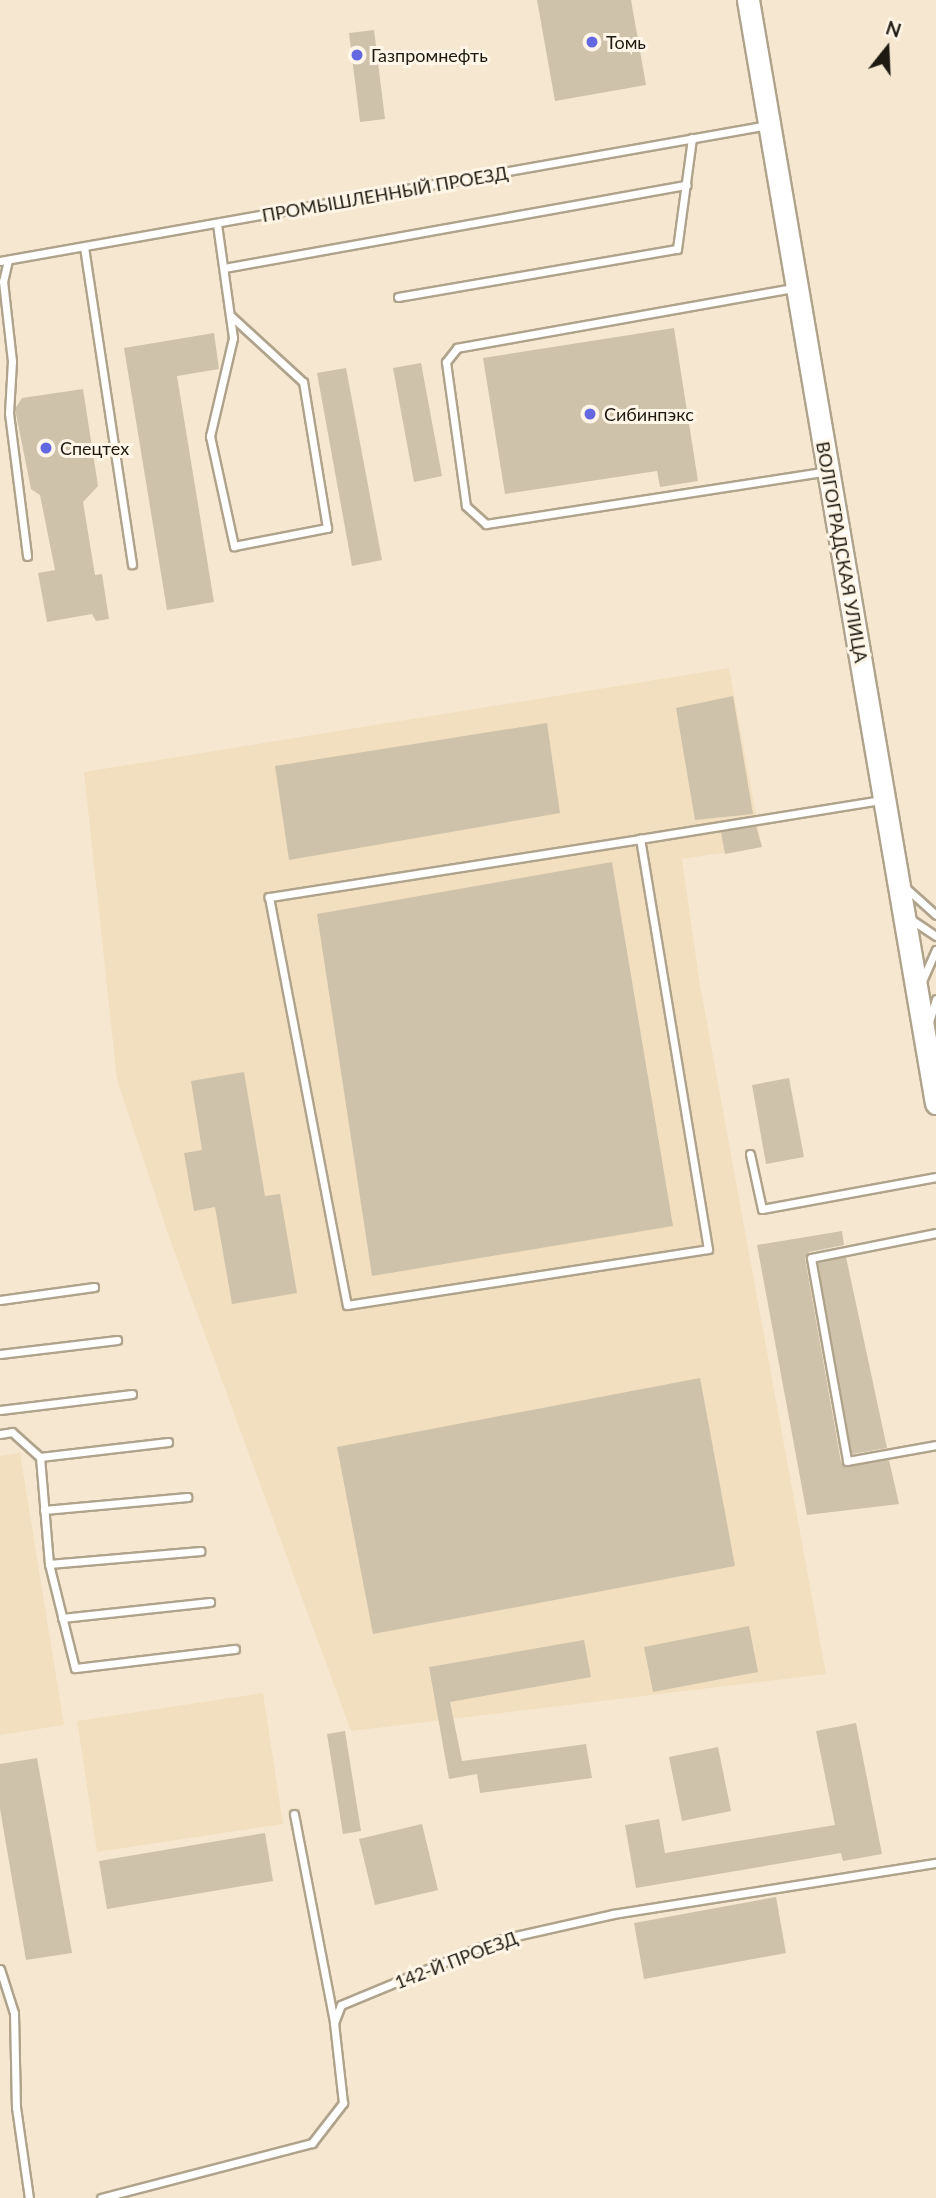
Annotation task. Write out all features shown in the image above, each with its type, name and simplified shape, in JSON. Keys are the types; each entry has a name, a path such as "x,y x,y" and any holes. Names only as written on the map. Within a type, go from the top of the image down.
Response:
{"main road":[{"name":"ВОЛГОГРАДСКАЯ УЛИЦА","path":"748,0 904,913 928,1003 925,1040 936,1103"}],"lane":[{"name":"ПРОМЫШЛЕННЫЙ ПРОЕЗД","path":"4,260 769,125"},
{"path":"398,297 677,249 692,138"},
{"path":"224,268 687,185"},
{"path":"217,224 233,338 210,436 234,546 327,528 303,382 230,316"},
{"path":"85,247 132,564"},
{"path":"4,260 3,281 12,361 9,414 27,556"},
{"path":"797,288 457,348 446,362 466,506 486,524 828,471"},
{"path":"640,839 708,1249 347,1306 269,897 884,799"},
{"path":"897,871 916,902 936,915"},
{"path":"904,913 936,936"},
{"path":"928,1003 922,982 936,950"},
{"path":"750,1154 762,1209 936,1177"},
{"path":"936,1233 811,1258 847,1461 936,1445"},
{"path":"0,1300 94,1287"},
{"path":"0,1354 117,1340"},
{"path":"0,1410 132,1394"},
{"path":"0,1434 12,1432 40,1457 49,1564 75,1668 235,1649"},
{"path":"40,1457 168,1442"},
{"path":"44,1510 187,1497"},
{"path":"49,1564 200,1551"},
{"path":"62,1618 210,1602"},
{"path":"101,2198 312,2143 343,2103 334,2023 294,1814"},
{"name":"142-Й ПРОЕЗД","path":"334,2023 341,2005 498,1940 613,1914 936,1863"},
{"path":"0,1969 14,2013 16,2107 29,2198"}],"shaded area":[{"path":"729,668 762,847 682,859 700,985 826,1674 351,1731 168,1234 117,1080 84,772"},
{"path":"20,1453 64,1725 0,1735 0,1456"},
{"path":"263,1693 283,1824 97,1852 77,1721"}],"building":[{"name":"Томь","path":"537,0 631,0 646,85 555,101"},
{"path":"374,30 385,119 360,122 349,33"},
{"name":"Сибинпэкс","path":"674,328 698,481 660,487 657,471 505,494 483,358"},
{"path":"214,333 219,369 177,376 214,602 167,610 124,348"},
{"path":"421,363 442,476 414,482 393,368"},
{"path":"346,368 382,560 352,566 317,373"},
{"path":"83,389 98,486 83,502 95,575 102,574 109,619 96,621 92,614 47,622 38,573 55,570 40,495 31,489 15,409 22,398"},
{"path":"733,696 753,814 695,820 676,708"},
{"path":"547,723 560,813 289,860 275,766"},
{"path":"756,826 762,847 725,854 721,832"},
{"path":"612,862 673,1226 372,1276 317,914"},
{"path":"244,1072 265,1196 280,1194 297,1293 232,1304 215,1207 194,1211 184,1153 202,1150 191,1081"},
{"path":"789,1078 804,1157 766,1164 752,1085"},
{"path":"842,1231 844,1245 809,1252 805,1258 841,1462 847,1467 889,1460 899,1504 807,1515 757,1245"},
{"path":"846,1257 887,1448 852,1454 818,1263"},
{"path":"700,1378 735,1566 373,1634 337,1447"},
{"path":"749,1626 758,1672 653,1692 644,1647"},
{"path":"584,1640 591,1677 450,1702 462,1761 586,1744 592,1778 480,1793 477,1774 449,1779 429,1667"},
{"path":"856,1723 882,1854 843,1861 841,1853 636,1888 625,1825 659,1819 665,1853 835,1825 816,1731"},
{"path":"345,1731 361,1831 343,1834 327,1734"},
{"path":"718,1747 731,1811 682,1821 669,1757"},
{"path":"37,1758 72,1953 26,1960 0,1809 0,1764"},
{"path":"422,1824 438,1890 375,1905 359,1839"},
{"path":"265,1833 273,1881 107,1909 99,1861"},
{"path":"776,1897 786,1953 644,1979 634,1923"}],"place":[{"name":"Томь","path":"592,42"},
{"name":"Газпромнефть","path":"357,55"},
{"name":"Сибинпэкс","path":"590,414"},
{"name":"Спецтех","path":"46,448"}]}
